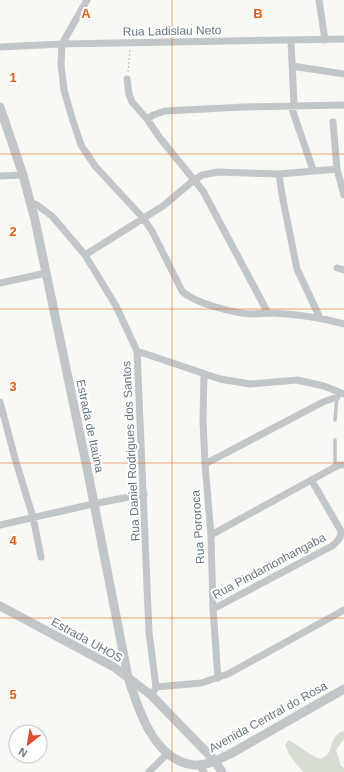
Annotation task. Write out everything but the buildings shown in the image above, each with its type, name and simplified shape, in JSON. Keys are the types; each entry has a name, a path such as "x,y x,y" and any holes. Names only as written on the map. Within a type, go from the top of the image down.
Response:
{"street":[{"path":"87,0 62,44 61,64 64,90 82,145 95,166 143,218 152,231 182,291 187,296 202,303 224,309 252,314 268,313 320,318 344,324"},
{"path":"319,0 325,40"},
{"name":"Rua Ladislau Neto","path":"0,47 130,42 344,39"},
{"path":"291,40 292,106 313,170"},
{"path":"292,66 344,74"},
{"path":"127,79 129,94 132,102 148,118 160,138 203,192 268,313"},
{"path":"148,118 165,111 207,108 344,105"},
{"name":"Estrada de Itaúna","path":"0,108 23,175 46,273 128,677 136,706 160,747"},
{"path":"333,122 337,169 344,195"},
{"path":"85,255 167,203 202,175 218,172 279,174 337,169"},
{"path":"279,174 297,269 320,318"},
{"path":"0,176 23,175"},
{"name":"Rua Daniel Rodrigues dos Santos","path":"30,202 37,205 52,216 85,255 116,306 137,351 149,632 154,691"},
{"path":"0,283 46,273"},
{"path":"137,351 204,375 220,379 250,384 297,380 324,386 339,395"},
{"name":"Rua Pororoca","path":"204,375 203,421 211,535 213,609 218,678"},
{"path":"205,464 339,395"},
{"path":"0,402 33,517 41,557"},
{"path":"211,535 335,467 344,465"},
{"name":"Rua Pindamonhangaba","path":"213,609 332,546 341,536 340,531 312,480"},
{"path":"0,525 144,494"},
{"name":"Estrada UHOS","path":"0,606 114,666 128,677 154,691 215,761 222,772"},
{"path":"154,691 218,678 252,662 344,610"},
{"name":"Avenida Central do Rosa","path":"160,747 167,754 202,768 344,689"},
{"path":"149,772 167,754"}],"lane":[{"path":"335,420 339,395"},
{"path":"335,440 335,467"}],"path":[{"path":"127,79 130,42"}],"shaded area":[{"path":"344,731 344,739 336,750 341,766 344,768 344,772 303,772 290,756 285,745 289,740 321,759 329,753 335,737 340,732"}]}
